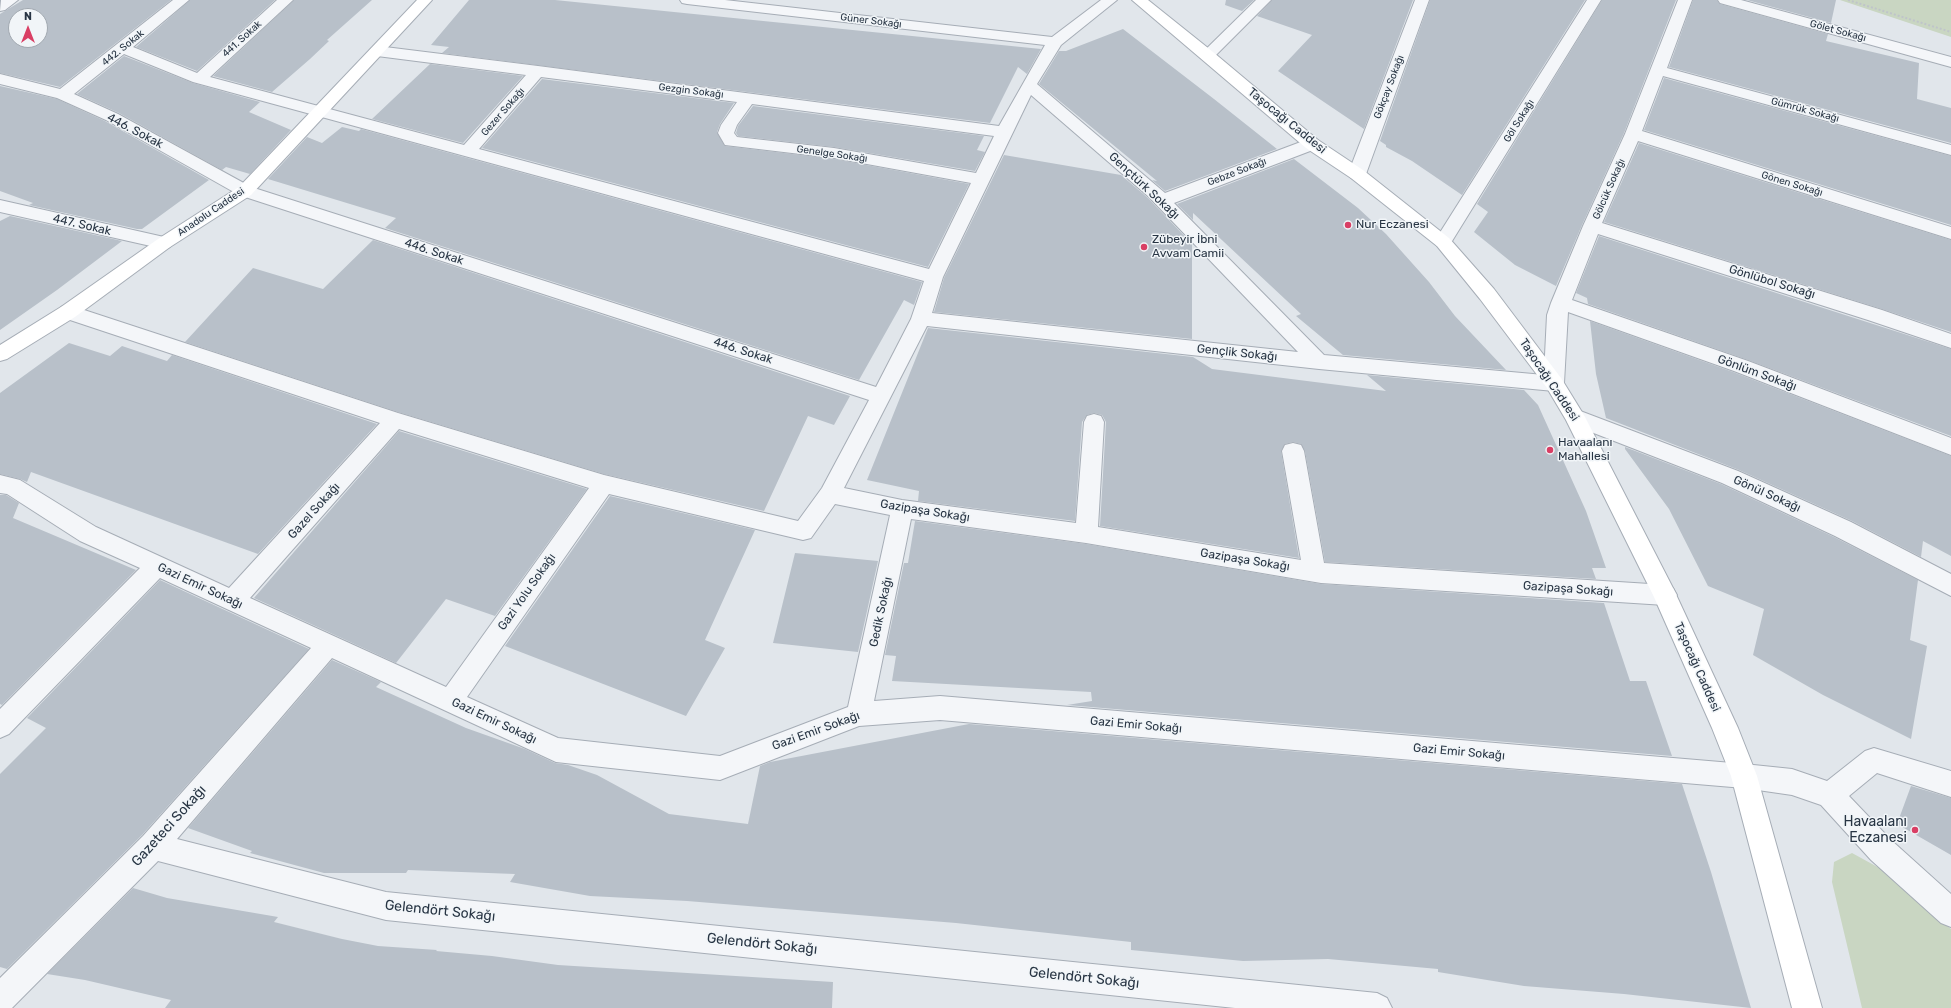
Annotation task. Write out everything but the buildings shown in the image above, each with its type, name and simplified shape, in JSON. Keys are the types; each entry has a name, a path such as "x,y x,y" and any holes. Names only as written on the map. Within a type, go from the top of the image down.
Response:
{"main road":[{"name":"Anadolu Caddesi","path":"0,353 68,312 164,243 245,191 425,0"},
{"name":"Taşocağı Caddesi","path":"1139,0 1208,55 1312,144 1356,174 1443,242 1487,294 1554,383 1575,417 1665,595 1725,728 1744,776 1807,1008"}],"street":[{"path":"0,7 11,0"},
{"name":"442. Sokak","path":"63,95 182,0"},
{"name":"441. Sokak","path":"198,79 286,0"},
{"name":"Güner Sokağı","path":"687,0 1055,42"},
{"path":"68,312 395,420 604,484 803,531 830,494 921,319 934,277 981,178 1029,85 1055,42 1110,0"},
{"path":"1208,55 1264,0"},
{"name":"Gökçay Sokağı","path":"1356,174 1422,0"},
{"name":"Göl Sokağı","path":"1443,242 1594,0"},
{"name":"Gölcük Sokağı","path":"1554,383 1557,315 1561,303 1592,226 1634,134 1685,0"},
{"name":"Gölet Sokağı","path":"1725,0 1951,62"},
{"path":"123,48 198,79 934,277"},
{"name":"Gezgin Sokağı","path":"377,52 748,98 1004,132"},
{"name":"Gümrük Sokağı","path":"1658,70 1951,150"},
{"name":"Gezer Sokağı","path":"467,152 538,72"},
{"name":"446. Sokak","path":"0,79 63,95 112,117 245,191 881,396"},
{"name":"Gençtürk Sokağı","path":"1029,85 1162,201 1318,362"},
{"name":"Genelge Sokağı","path":"748,98 729,125 726,133 731,141 834,153 981,178"},
{"name":"Gönen Sokağı","path":"1634,134 1951,233"},
{"name":"Gebze Sokağı","path":"1162,201 1312,144"},
{"name":"447. Sokak","path":"0,206 164,243"},
{"name":"Gönlübol Sokağı","path":"1592,226 1875,315 1951,342"},
{"name":"Gönlüm Sokağı","path":"1561,303 1741,366 1951,447"},
{"name":"Gençlik Sokağı","path":"921,319 1318,362 1554,383"},
{"name":"Gönül Sokağı","path":"1575,417 1730,477 1843,529 1951,586"},
{"name":"Gazel Sokağı","path":"232,601 395,420"},
{"path":"1086,534 1094,422"},
{"path":"1293,451 1314,571"},
{"name":"Gazi Yolu Sokağı","path":"450,701 604,484"},
{"name":"Gazi Emir Sokağı","path":"4,489 88,534 556,750 720,768 859,714 940,708 1744,776 1792,782 1830,795"},
{"name":"Gazipaşa Sokağı","path":"830,494 902,510 1086,534 1314,571 1665,595"},
{"name":"Gedik Sokağı","path":"859,714 902,510"},
{"path":"0,726 157,566"},
{"name":"Gazeteci Sokağı","path":"0,999 153,846 329,645"},
{"path":"1951,784 1874,760 1830,795 1881,850 1951,913"},
{"name":"Gelendört Sokağı","path":"153,846 386,906 1377,1008"}],"path":[{"path":"1848,0 1951,32"}],"green space":[{"path":"1840,0 1951,0 1951,37"},
{"path":"1852,853 1883,870 1951,929 1951,1008 1862,1008 1832,882 1834,862"}],"place":[{"name":"Nur Eczanesi","path":"1348,225"},
{"name":"Zübeyir İbni Avvam Camii","path":"1144,247"},
{"name":"Havaalanı Mahallesi","path":"1550,450"},
{"name":"Havaalanı Eczanesi","path":"1915,830"}]}
